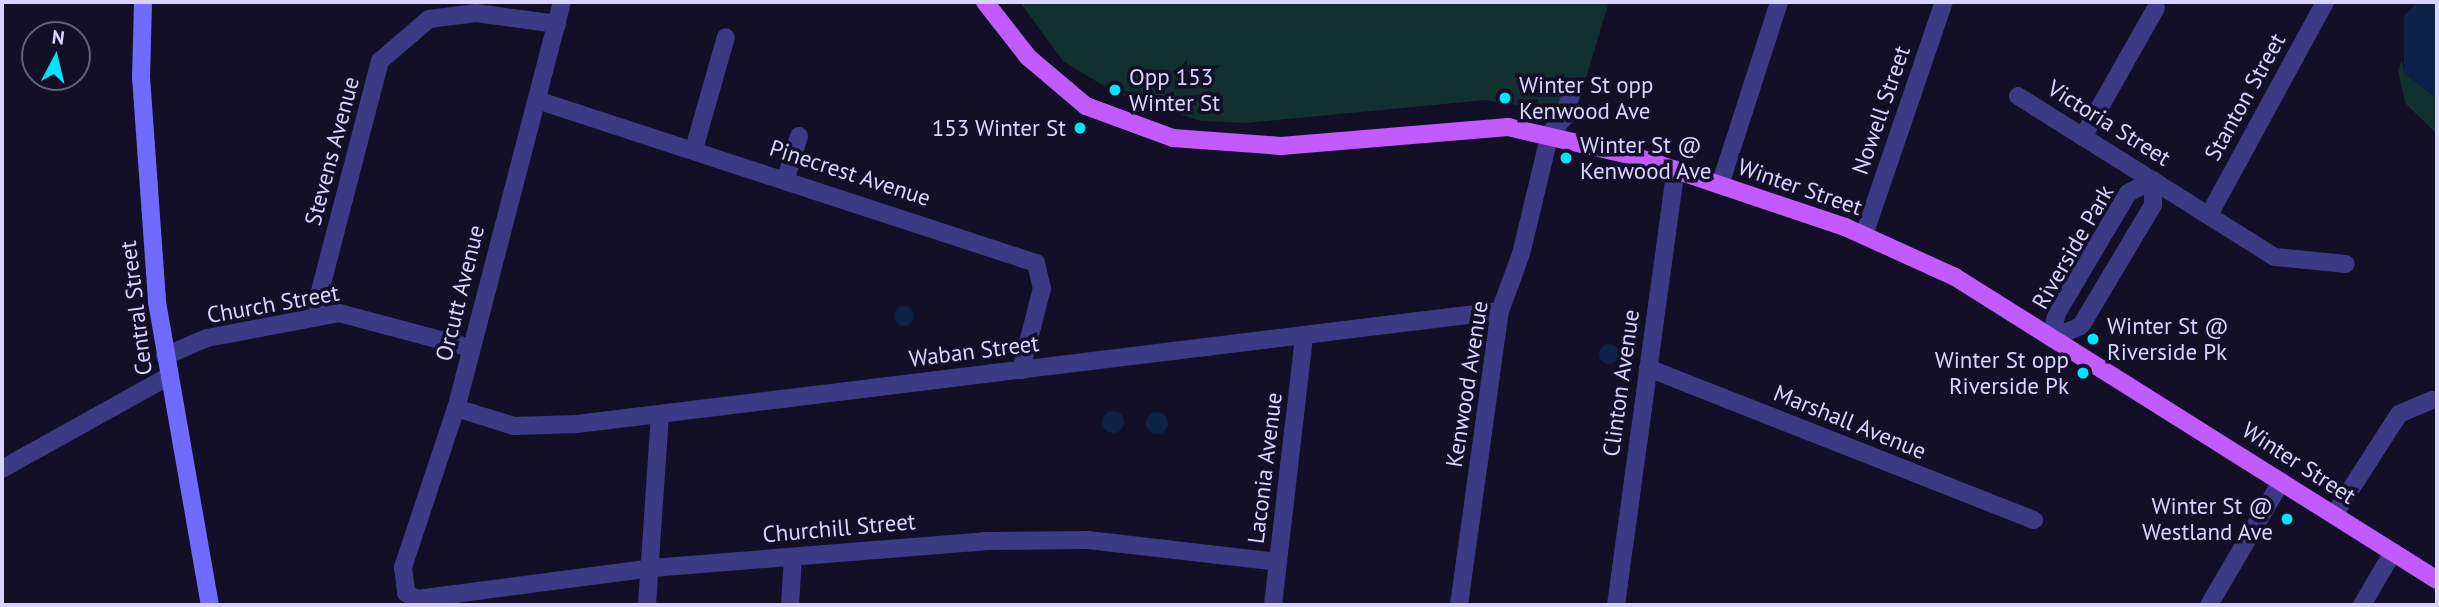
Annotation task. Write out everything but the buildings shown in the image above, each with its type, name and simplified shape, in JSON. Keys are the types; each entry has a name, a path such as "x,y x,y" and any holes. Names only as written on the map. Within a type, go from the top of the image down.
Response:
{"main road":[{"name":"Central Street","path":"143,2 143,112 165,356 211,605"},
{"name":"Winter Street","path":"985,2 1028,57 1064,90 1106,115 1173,138 1252,147 1478,126 1550,133 1676,169 1864,235 1930,263 2437,580"}],"street":[{"name":"Orcutt Avenue","path":"405,593 403,567 456,408 540,101 562,2"},
{"path":"1720,185 1779,2"},
{"name":"Nowell Street","path":"1864,235 1944,2"},
{"name":"Stanton Street","path":"2209,215 2325,2"},
{"path":"2084,137 2156,8"},
{"name":"Stevens Avenue","path":"313,318 380,61 429,19 475,13 557,24"},
{"path":"694,149 726,37"},
{"name":"Kenwood Avenue","path":"1459,605 1500,311 1521,254 1550,133 1563,118 1573,87"},
{"name":"Victoria Street","path":"2018,96 2275,257 2346,264"},
{"name":"Pinecrest Avenue","path":"540,101 786,178 1036,263 1042,288 1021,370"},
{"path":"786,178 799,136"},
{"name":"Clinton Avenue","path":"1616,605 1676,169"},
{"name":"Riverside Park","path":"2153,180 2153,205 2081,326 2051,338 2057,313 2128,193 2153,180"},
{"name":"Waban Street","path":"456,408 513,426 660,415 1500,311"},
{"name":"Church Street","path":"165,356 207,338 313,318 356,316 471,348"},
{"name":"Laconia Avenue","path":"1273,605 1304,336"},
{"name":"Marshall Avenue","path":"1648,368 2034,520"},
{"path":"2,469 169,376"},
{"path":"2334,515 2399,414 2432,400"},
{"path":"647,605 660,415"},
{"path":"2209,605 2281,482"},
{"name":"Churchill Street","path":"405,593 417,599 651,568 1048,539 1278,562"},
{"path":"2362,605 2393,552"},
{"path":"790,605 793,557"}],"green space":[{"path":"1020,2 1609,2 1575,114 1485,100 1247,123 1201,121 1117,94 1063,61"},
{"path":"2402,60 2404,73 2437,98 2437,134 2405,103 2398,70"}],"water":[{"path":"2417,2 2437,2 2437,98 2404,73 2404,16"},
{"path":"900,306 908,306 914,316 908,326 900,326 894,320 894,312"},
{"path":"1609,344 1616,347 1619,354 1616,361 1609,364 1602,361 1599,354 1602,347"},
{"path":"1109,411 1117,411 1124,418 1124,426 1117,433 1109,433 1102,426 1102,418"},
{"path":"1157,412 1165,415 1168,423 1165,431 1157,434 1149,431 1146,423 1149,415"}],"place":[{"name":"Opp 153 Winter St","path":"1115,90"},
{"name":"Winter St opp Kenwood Ave","path":"1505,98"},
{"name":"153 Winter St","path":"1080,128"},
{"name":"Winter St @ Kenwood Ave","path":"1566,158"},
{"name":"Winter St @ Riverside Pk","path":"2093,339"},
{"name":"Winter St opp Riverside Pk","path":"2083,373"},
{"name":"Winter St @ Westland Ave","path":"2287,519"}]}
